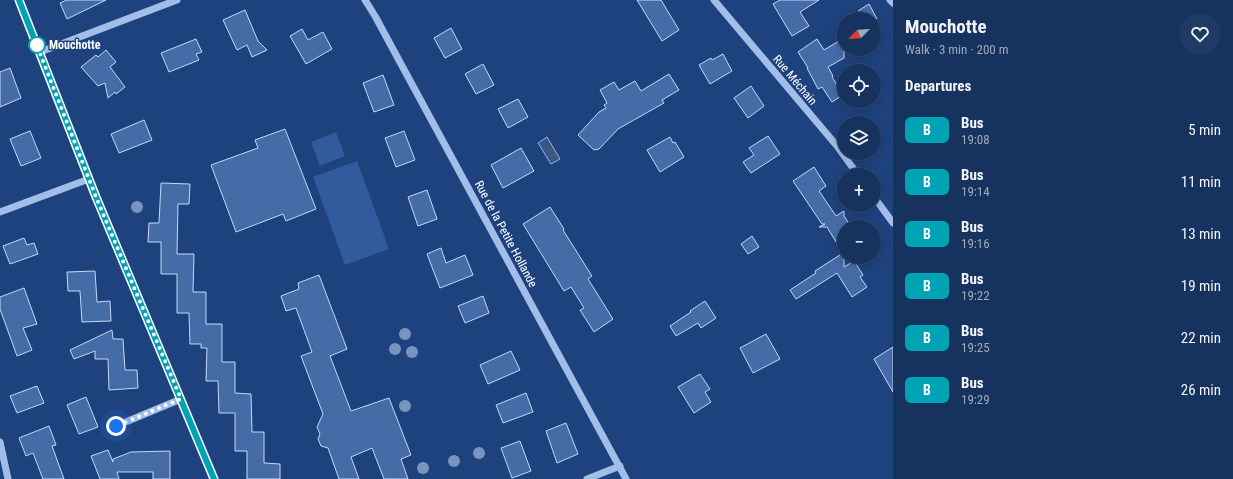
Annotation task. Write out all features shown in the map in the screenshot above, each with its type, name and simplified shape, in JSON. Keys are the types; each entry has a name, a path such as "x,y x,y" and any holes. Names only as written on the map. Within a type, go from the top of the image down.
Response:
{"street":[{"path":"19,0 89,179 214,479"},
{"path":"40,52 177,0"},
{"name":"Rue de la Petite Hollande","path":"365,0 626,479"},
{"name":"Rue Méchain","path":"714,0 837,146 853,168"},
{"path":"890,0 893,3"},
{"path":"0,212 89,179"},
{"path":"881,207 893,223"},
{"path":"116,426 181,399"},
{"path":"0,442 8,479"},
{"path":"586,479 620,466"}],"shaded area":[{"path":"336,132 345,156 320,166 311,142"},
{"path":"547,137 560,159 551,164 538,143"},
{"path":"357,161 389,249 345,265 313,177"}],"building":[{"path":"67,0 106,0 67,19 60,3"},
{"path":"637,0 661,0 679,30 662,41"},
{"path":"780,0 819,0 800,12 809,26 792,36 773,4"},
{"path":"869,4 873,12 859,12"},
{"path":"245,10 258,41 267,50 252,57 247,45 237,50 223,20"},
{"path":"451,28 462,49 445,58 434,38"},
{"path":"302,29 308,40 323,32 332,49 306,64 290,36"},
{"path":"196,39 202,52 196,54 199,60 169,72 161,53"},
{"path":"817,39 824,50 837,42 837,56 844,56 844,58 828,67 837,85 837,99 832,102 822,87 818,89 798,52"},
{"path":"106,50 116,62 110,67 125,87 116,94 115,92 108,98 105,83 98,86 81,67 96,55 98,57"},
{"path":"723,54 732,71 710,84 699,65 711,58 712,60"},
{"path":"483,64 494,85 476,94 465,74"},
{"path":"10,68 21,98 0,107 0,72"},
{"path":"669,74 679,90 662,100 664,103 618,129 599,149 594,150 578,135 599,112 606,108 604,105 607,103 600,90 614,82 619,90 635,81 641,91"},
{"path":"383,75 394,105 374,112 363,83"},
{"path":"751,86 764,106 748,118 734,98"},
{"path":"518,99 528,117 508,128 498,109"},
{"path":"144,120 152,140 119,153 111,134"},
{"path":"285,129 316,209 286,221 283,214 236,232 211,165 258,148 255,140"},
{"path":"30,131 41,158 21,166 10,139"},
{"path":"404,131 415,160 396,167 385,138"},
{"path":"768,136 780,154 751,173 743,162 754,155 749,148"},
{"path":"670,137 673,143 675,142 684,157 660,172 647,150"},
{"path":"521,148 534,171 503,188 491,165"},
{"path":"814,167 826,186 819,191 836,216 844,212 844,216 847,220 837,220 837,243 827,227 819,227 825,224 822,224 793,181"},
{"path":"161,183 190,184 189,204 178,204 177,254 194,254 193,292 206,292 206,324 222,324 222,362 235,362 235,393 251,394 252,432 264,432 264,463 280,464 280,479 247,479 247,451 235,451 235,413 219,413 218,381 206,381 207,348 201,348 201,344 190,344 189,313 177,313 177,274 161,274 161,242 148,242 149,223 159,223"},
{"path":"427,190 437,219 418,226 408,197"},
{"path":"550,207 592,276 588,279 613,319 594,332 580,310 584,308 571,287 564,291 523,224"},
{"path":"752,236 759,247 748,254 741,244"},
{"path":"24,238 27,245 34,243 38,254 10,264 3,246"},
{"path":"441,248 446,263 465,255 473,275 440,288 427,254"},
{"path":"837,257 837,264 844,264 844,267 849,264 856,264 863,275 860,277 867,287 852,297 837,273 796,299 790,290 816,273 815,271"},
{"path":"95,271 97,302 110,301 111,321 82,322 80,291 68,291 67,272"},
{"path":"319,275 347,349 330,356 351,411 389,398 411,455 401,459 408,479 384,479 372,448 351,457 359,479 339,479 328,448 321,446 318,439 320,434 317,427 323,414 301,356 312,352 296,308 286,311 281,296 299,289 298,283"},
{"path":"24,288 37,324 23,328 32,350 17,356 0,309 0,297"},
{"path":"483,296 489,313 465,323 458,306"},
{"path":"705,301 716,318 701,328 698,323 676,336 670,326"},
{"path":"112,330 113,339 123,339 125,370 137,370 138,388 109,390 108,359 95,359 95,351 74,359 70,350"},
{"path":"766,334 780,359 753,373 740,348"},
{"path":"893,347 893,392 874,359"},
{"path":"511,351 520,370 488,384 480,365"},
{"path":"700,374 710,389 705,392 711,402 694,413 678,387"},
{"path":"37,386 44,403 17,413 10,396"},
{"path":"526,393 533,412 503,423 496,405"},
{"path":"86,397 98,427 79,434 67,405"},
{"path":"566,423 578,454 557,463 546,431"},
{"path":"49,426 56,445 52,446 64,479 43,479 33,453 26,456 19,438"},
{"path":"520,441 531,471 512,478 501,448"},
{"path":"108,450 113,462 113,459 131,452 170,451 170,479 153,479 153,472 117,472 119,479 100,479 91,456"}],"bus line":[{"name":"B","path":"19,0 96,197 214,479"}],"place":[{"name":"Mouchotte","path":"37,45"}],"route":[{"path":"37,45 36,43 96,197 181,399 116,426"}]}
